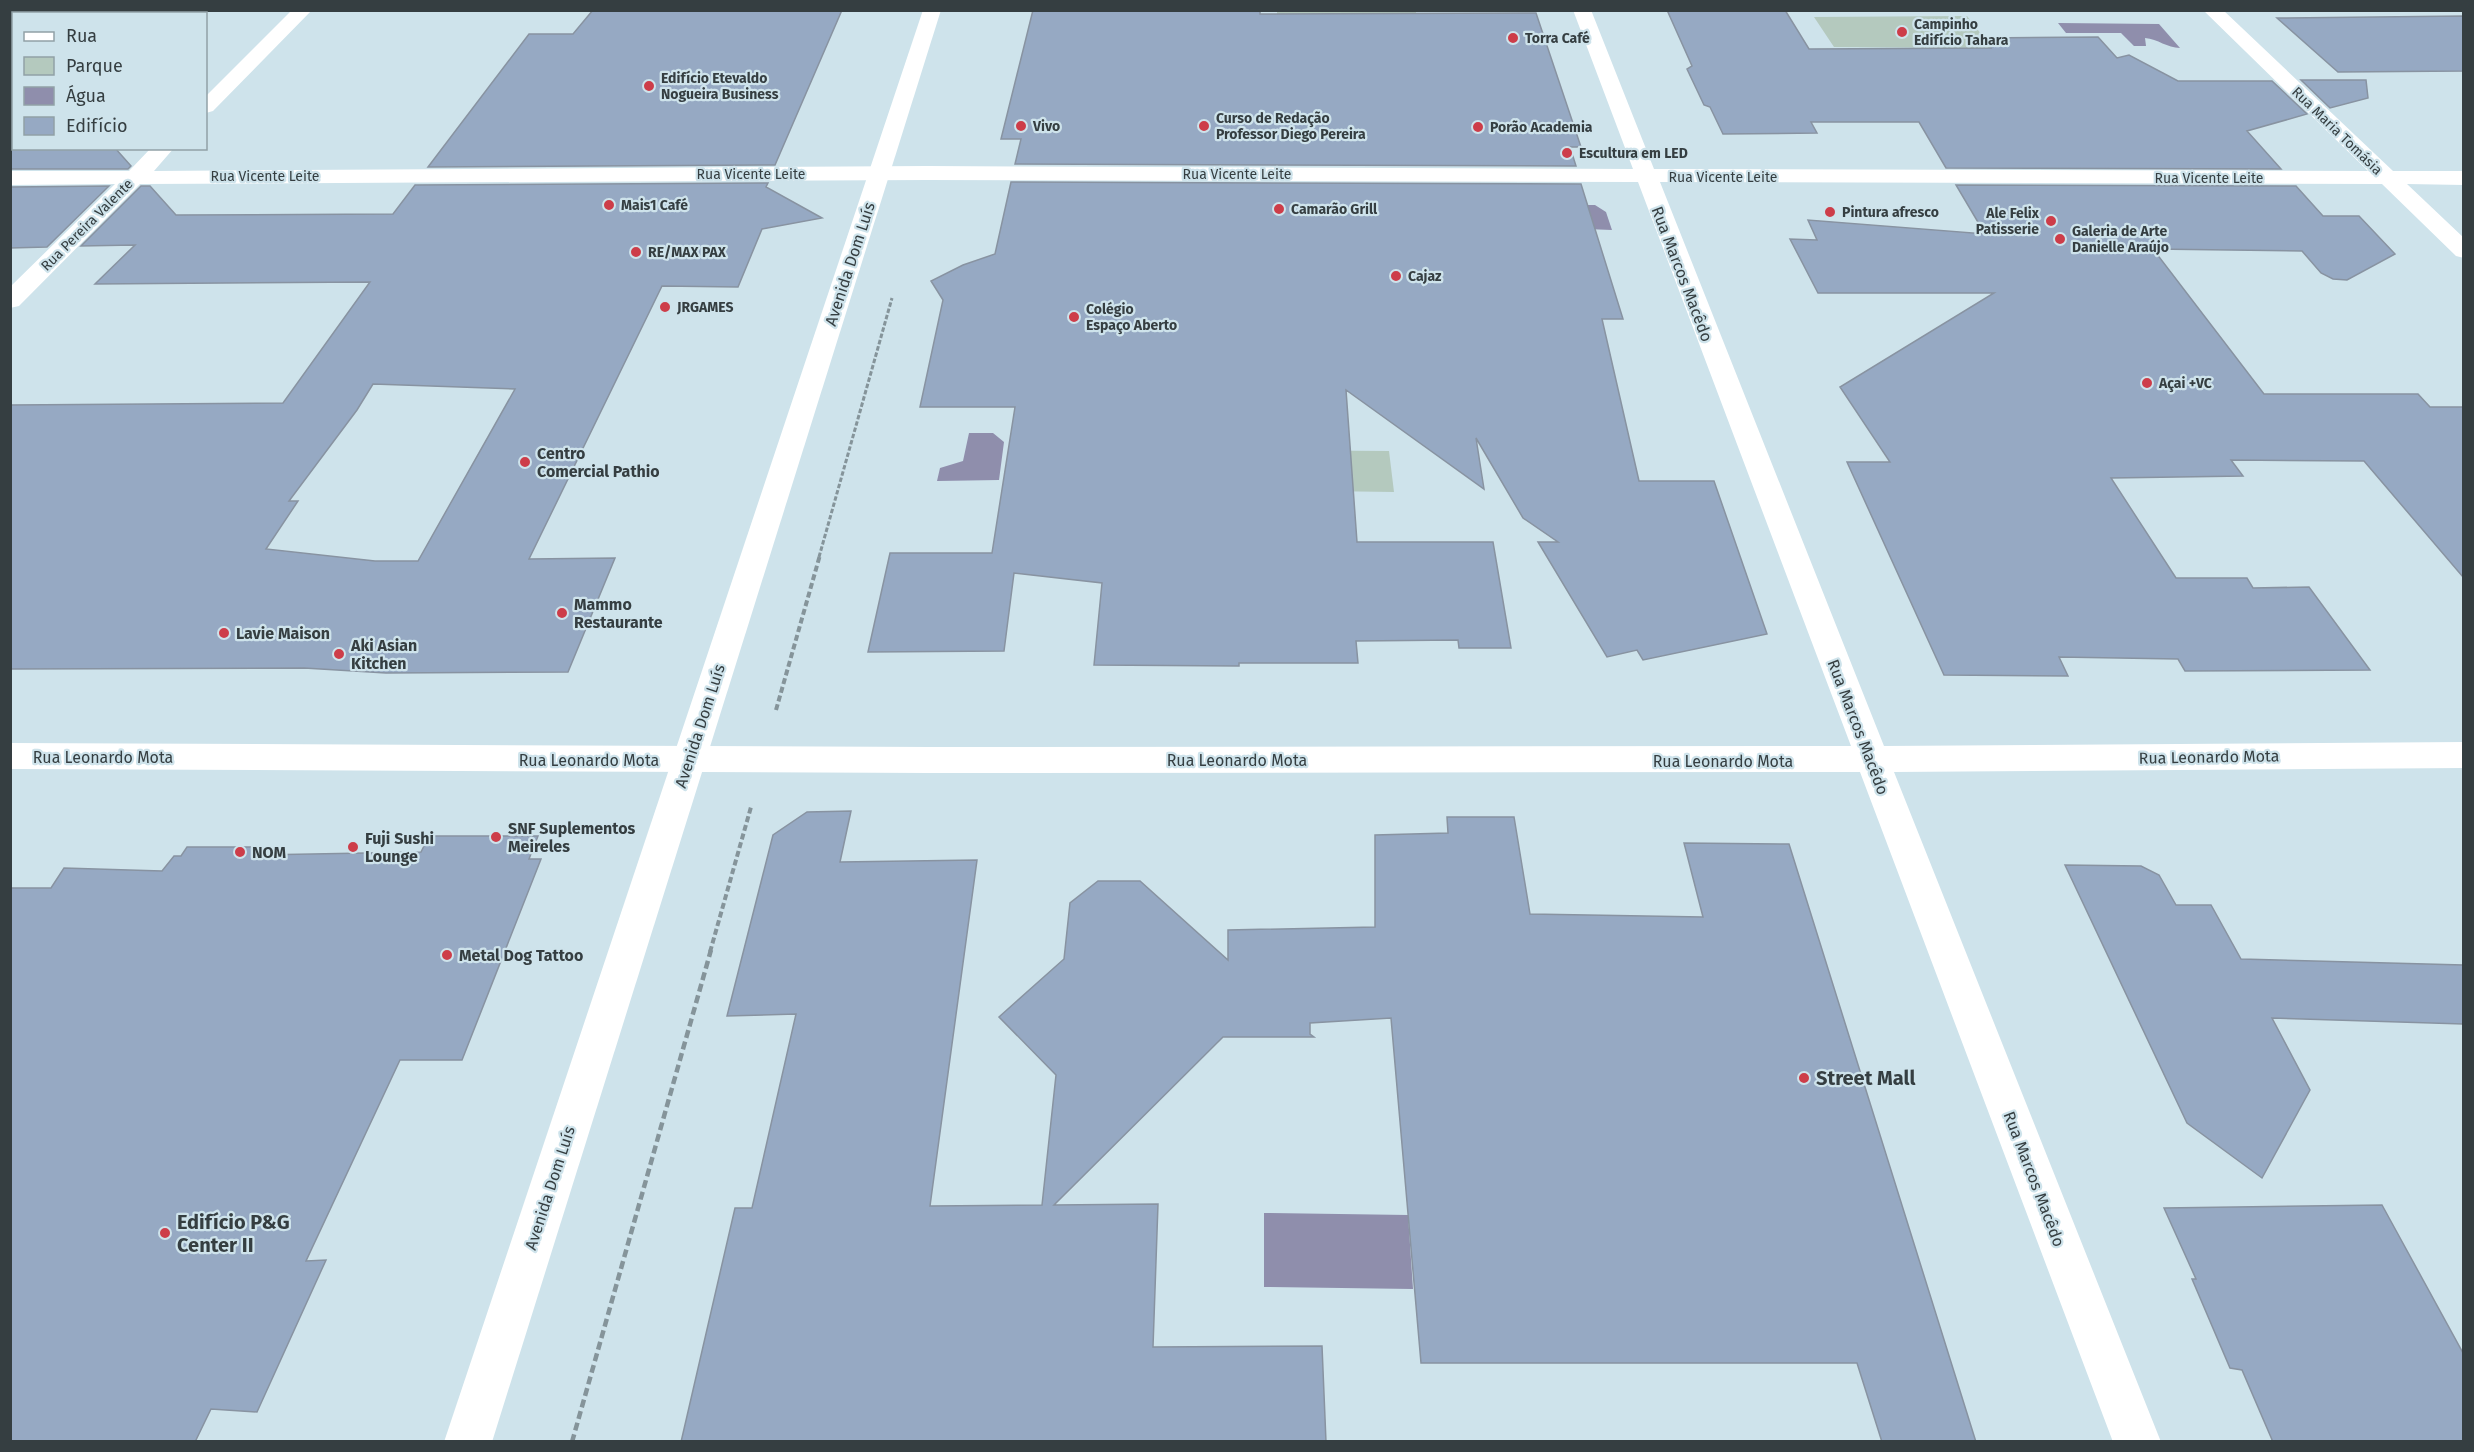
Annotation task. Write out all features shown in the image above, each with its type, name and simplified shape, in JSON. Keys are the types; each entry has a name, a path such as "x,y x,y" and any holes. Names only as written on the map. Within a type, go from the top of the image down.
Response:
{"street":[{"path":"207,106 303,10"},
{"name":"Avenida Dom Luís","path":"468,1442 932,10"},
{"name":"Rua Marcos Macêdo","path":"1581,10 2137,1442"},
{"name":"Rua Maria Tomásia","path":"2212,10 2463,251"},
{"name":"Rua Pereira Valente","path":"10,301 162,150"},
{"name":"Rua Vicente Leite","path":"10,178 880,173 2463,178"},
{"name":"Rua Leonardo Mota","path":"10,756 689,760 1871,760 2463,754"}],"path":[{"path":"775,714 892,297"},
{"path":"572,1442 752,804"}],"green space":[{"path":"1277,11 1416,11 1416,13 1277,14"},
{"name":"Campinho Edifício Tahara","path":"1967,16 1992,48 1834,47 1814,17"},
{"path":"1245,450 1389,451 1394,492 1244,490"}],"water":[{"path":"2058,23 2159,24 2180,48 2145,38 2146,46 2134,46 2121,33 2066,33"},
{"path":"1554,205 1595,205 1606,212 1612,230 1561,228"},
{"path":"969,433 993,433 1004,442 999,480 937,481 940,468 963,461"},
{"path":"1264,1213 1408,1215 1413,1289 1264,1287"}],"building":[{"name":"Edifício Etevaldo Nogueira Business","path":"593,10 842,10 775,165 428,167 529,34 573,34"},
{"path":"1033,10 1260,10 1260,14 1536,13 1581,147 1570,147 1576,166 1015,164 1021,139 1001,139"},
{"path":"1667,10 1785,10 1809,49 1991,48 1984,38 2098,37 2117,58 2129,55 2178,81 2272,81 2307,114 2247,131 2281,169 1946,168 1919,122 1811,122 1817,133 1723,134 1710,107 1704,105 1687,69 1692,66"},
{"path":"2463,16 2463,71 2338,72 2277,18"},
{"path":"2301,80 2366,80 2368,98 2330,108"},
{"path":"10,148 12,150 117,150 131,166 128,169 10,169"},
{"path":"1011,182 1581,184 1623,319 1602,319 1639,481 1714,481 1767,634 1643,660 1637,650 1607,657 1538,542 1558,542 1523,518 1476,438 1484,489 1346,390 1357,542 1493,542 1511,648 1459,648 1458,640 1356,641 1358,663 1239,663 1239,666 1094,665 1102,583 1014,573 1004,651 868,652 890,553 992,553 1015,407 920,407 943,300 931,281 963,265 995,254"},
{"path":"768,183 766,187 822,218 762,229 738,287 662,286 529,559 615,558 568,672 386,673 304,668 10,669 10,405 283,403 370,282 95,284 135,245 81,246 141,186 150,186 176,215 393,214 415,185","holes":["373,384 515,389 418,561 375,561 266,549 298,501 289,501 357,410"]},
{"path":"1956,185 2296,186 2323,216 2359,216 2395,254 2347,280 2333,279 2321,273 2302,251 2153,249 2264,394 2418,394 2430,407 2463,407 2463,577 2364,461 2231,460 2243,476 2111,478 2176,578 2247,578 2253,588 2309,587 2370,670 2185,671 2178,659 2059,657 2068,676 1944,675 1847,462 1890,462 1840,387 1994,293 1818,293 1790,239 1817,240 1808,220 1985,234"},
{"path":"109,186 47,247 10,248 10,187"},
{"path":"851,811 840,862 977,860 930,1206 1042,1205 1056,1075 999,1017 1064,959 1070,903 1098,881 1140,881 1228,960 1228,930 1375,927 1375,835 1448,833 1447,817 1514,817 1530,914 1703,917 1684,843 1789,844 1976,1442 1882,1442 1857,1363 1421,1363 1391,1018 1310,1023 1310,1034 1314,1037 1223,1037 1054,1205 1158,1204 1153,1347 1322,1346 1326,1442 681,1442 735,1208 752,1208 796,1014 727,1016 773,835 807,812"},
{"path":"429,836 538,836 529,859 541,859 462,1060 400,1060 306,1261 326,1260 257,1412 211,1409 195,1442 10,1442 10,888 51,888 64,868 162,871 174,856 181,856 187,847 262,847 257,855 421,852"},
{"path":"2065,865 2141,866 2159,875 2176,905 2211,905 2241,959 2463,965 2463,1024 2272,1018 2310,1090 2262,1178 2187,1123"},
{"path":"2382,1205 2463,1353 2463,1442 2273,1442 2242,1370 2230,1368 2192,1279 2196,1279 2164,1208"}],"place":[{"name":"Campinho Edifício Tahara","path":"1902,32"},
{"name":"Torra Café","path":"1513,38"},
{"name":"Edifício Etevaldo Nogueira Business","path":"649,86"},
{"name":"Vivo","path":"1021,126"},
{"name":"Curso de Redação Professor Diego Pereira","path":"1204,126"},
{"name":"Porão Academia","path":"1478,127"},
{"name":"Escultura em LED","path":"1567,153"},
{"name":"Mais1 Café","path":"609,205"},
{"name":"Camarão Grill","path":"1279,209"},
{"name":"Pintura afresco","path":"1830,212"},
{"name":"Ale Felix Patisserie","path":"2051,221"},
{"name":"Galeria de Arte Danielle Araújo","path":"2060,239"},
{"name":"RE/MAX PAX","path":"636,252"},
{"name":"Cajaz","path":"1396,276"},
{"name":"JRGAMES","path":"665,307"},
{"name":"Colégio Espaço Aberto","path":"1074,317"},
{"name":"Açai +VC","path":"2147,383"},
{"name":"Centro Comercial Pathio","path":"525,462"},
{"name":"Mammo Restaurante","path":"562,613"},
{"name":"Lavie Maison","path":"224,633"},
{"name":"Aki Asian Kitchen","path":"339,654"},
{"name":"SNF Suplementos Meireles","path":"496,837"},
{"name":"Fuji Sushi Lounge","path":"353,847"},
{"name":"NOM","path":"240,852"},
{"name":"Metal Dog Tattoo","path":"447,955"},
{"name":"Street Mall","path":"1804,1078"},
{"name":"Edifício P&G Center II","path":"165,1233"}]}
